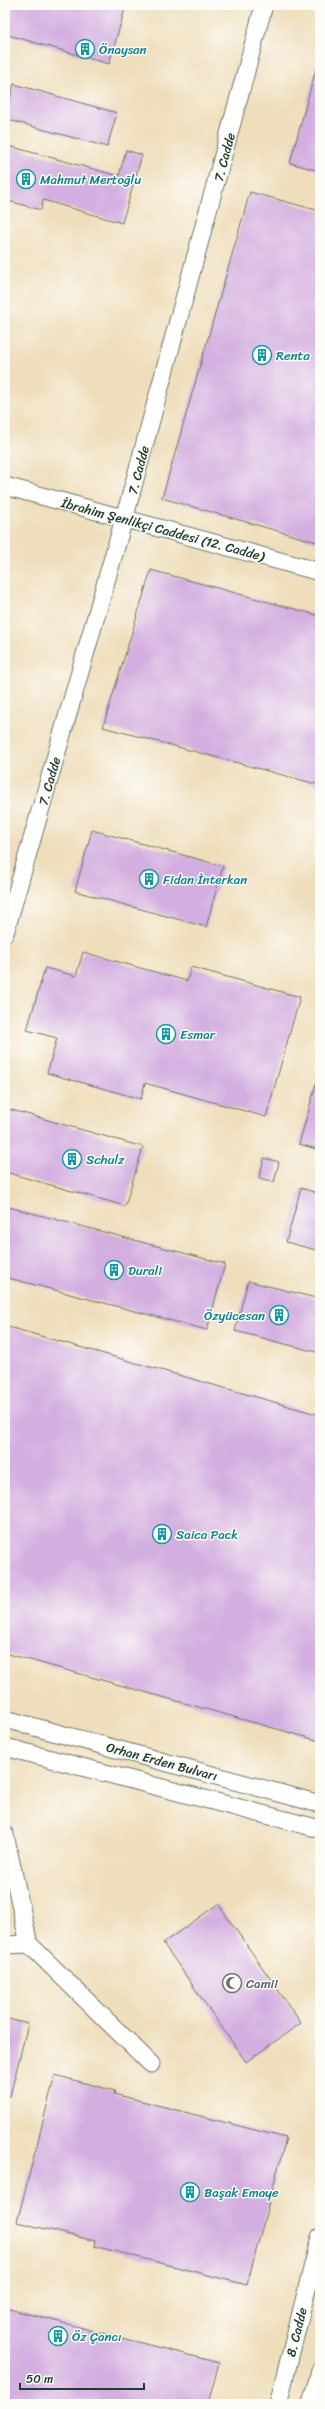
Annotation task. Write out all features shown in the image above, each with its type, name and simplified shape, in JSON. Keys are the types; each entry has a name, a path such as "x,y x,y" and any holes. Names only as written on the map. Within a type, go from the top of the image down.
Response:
{"street":[{"name":"7. Cadde","path":"5,933 125,518 264,5"},
{"name":"İbrahim Şenlikçi Caddesi (12. Cadde)","path":"5,486 320,572"},
{"name":"Orhan Erden Bulvarı","path":"5,1718 320,1804"},
{"name":"Orhan Erden Bulvarı","path":"5,1747 320,1829"},
{"path":"5,1835 29,1944 151,2064"},
{"path":"5,1945 29,1944"},
{"name":"8. Cadde","path":"278,2404 320,2237"},
{"path":"311,2404 320,2371"}],"building":[{"name":"Önaysan","path":"5,5 126,5 109,64 5,34"},
{"path":"316,69 320,69 320,171 290,163"},
{"path":"14,84 117,113 107,147 5,119"},
{"path":"5,145 119,176 126,150 142,155 122,223 43,200 41,210 5,200"},
{"name":"Renta","path":"250,192 320,211 320,543 162,498"},
{"path":"151,570 320,616 320,785 103,727"},
{"name":"Fidan İnterkan","path":"92,830 223,866 206,927 75,891"},
{"name":"Esmar","path":"83,952 187,981 191,967 300,997 266,1117 145,1083 141,1099 47,1073 57,1038 27,1030 45,968 76,976"},
{"path":"316,1084 320,1084 320,1150 299,1144"},
{"name":"Schulz","path":"5,1108 143,1147 125,1206 5,1172"},
{"path":"264,1158 279,1162 274,1182 259,1178"},
{"path":"301,1188 320,1194 320,1251 286,1242"},
{"name":"Durali","path":"5,1206 225,1264 207,1330 5,1277"},
{"name":"Özyücesan","path":"248,1281 320,1299 320,1353 235,1331"},
{"name":"Saica Pack","path":"5,1326 320,1415 320,1741 5,1653"},
{"name":"Camii","path":"218,1904 301,2023 246,2062 163,1943"},
{"path":"5,2018 28,2024 10,2096 5,2095"},
{"name":"Başak Emaye","path":"55,2075 115,2091 114,2094 286,2138 247,2285 94,2246 95,2241 17,2222"},
{"name":"Öz Çancı","path":"5,2308 219,2363 208,2404 5,2404"}],"place":[{"name":"Önaysan","path":"85,49"},
{"name":"Mahmut Mertoğlu","path":"26,179"},
{"name":"Renta","path":"262,355"},
{"name":"Fidan İnterkan","path":"149,879"},
{"name":"Esmar","path":"166,1034"},
{"name":"Schulz","path":"72,1159"},
{"name":"Durali","path":"114,1270"},
{"name":"Özyücesan","path":"279,1315"},
{"name":"Saica Pack","path":"162,1534"},
{"name":"Camii","path":"232,1983"},
{"name":"Başak Emaye","path":"190,2192"},
{"name":"Öz Çancı","path":"58,2336"}]}
